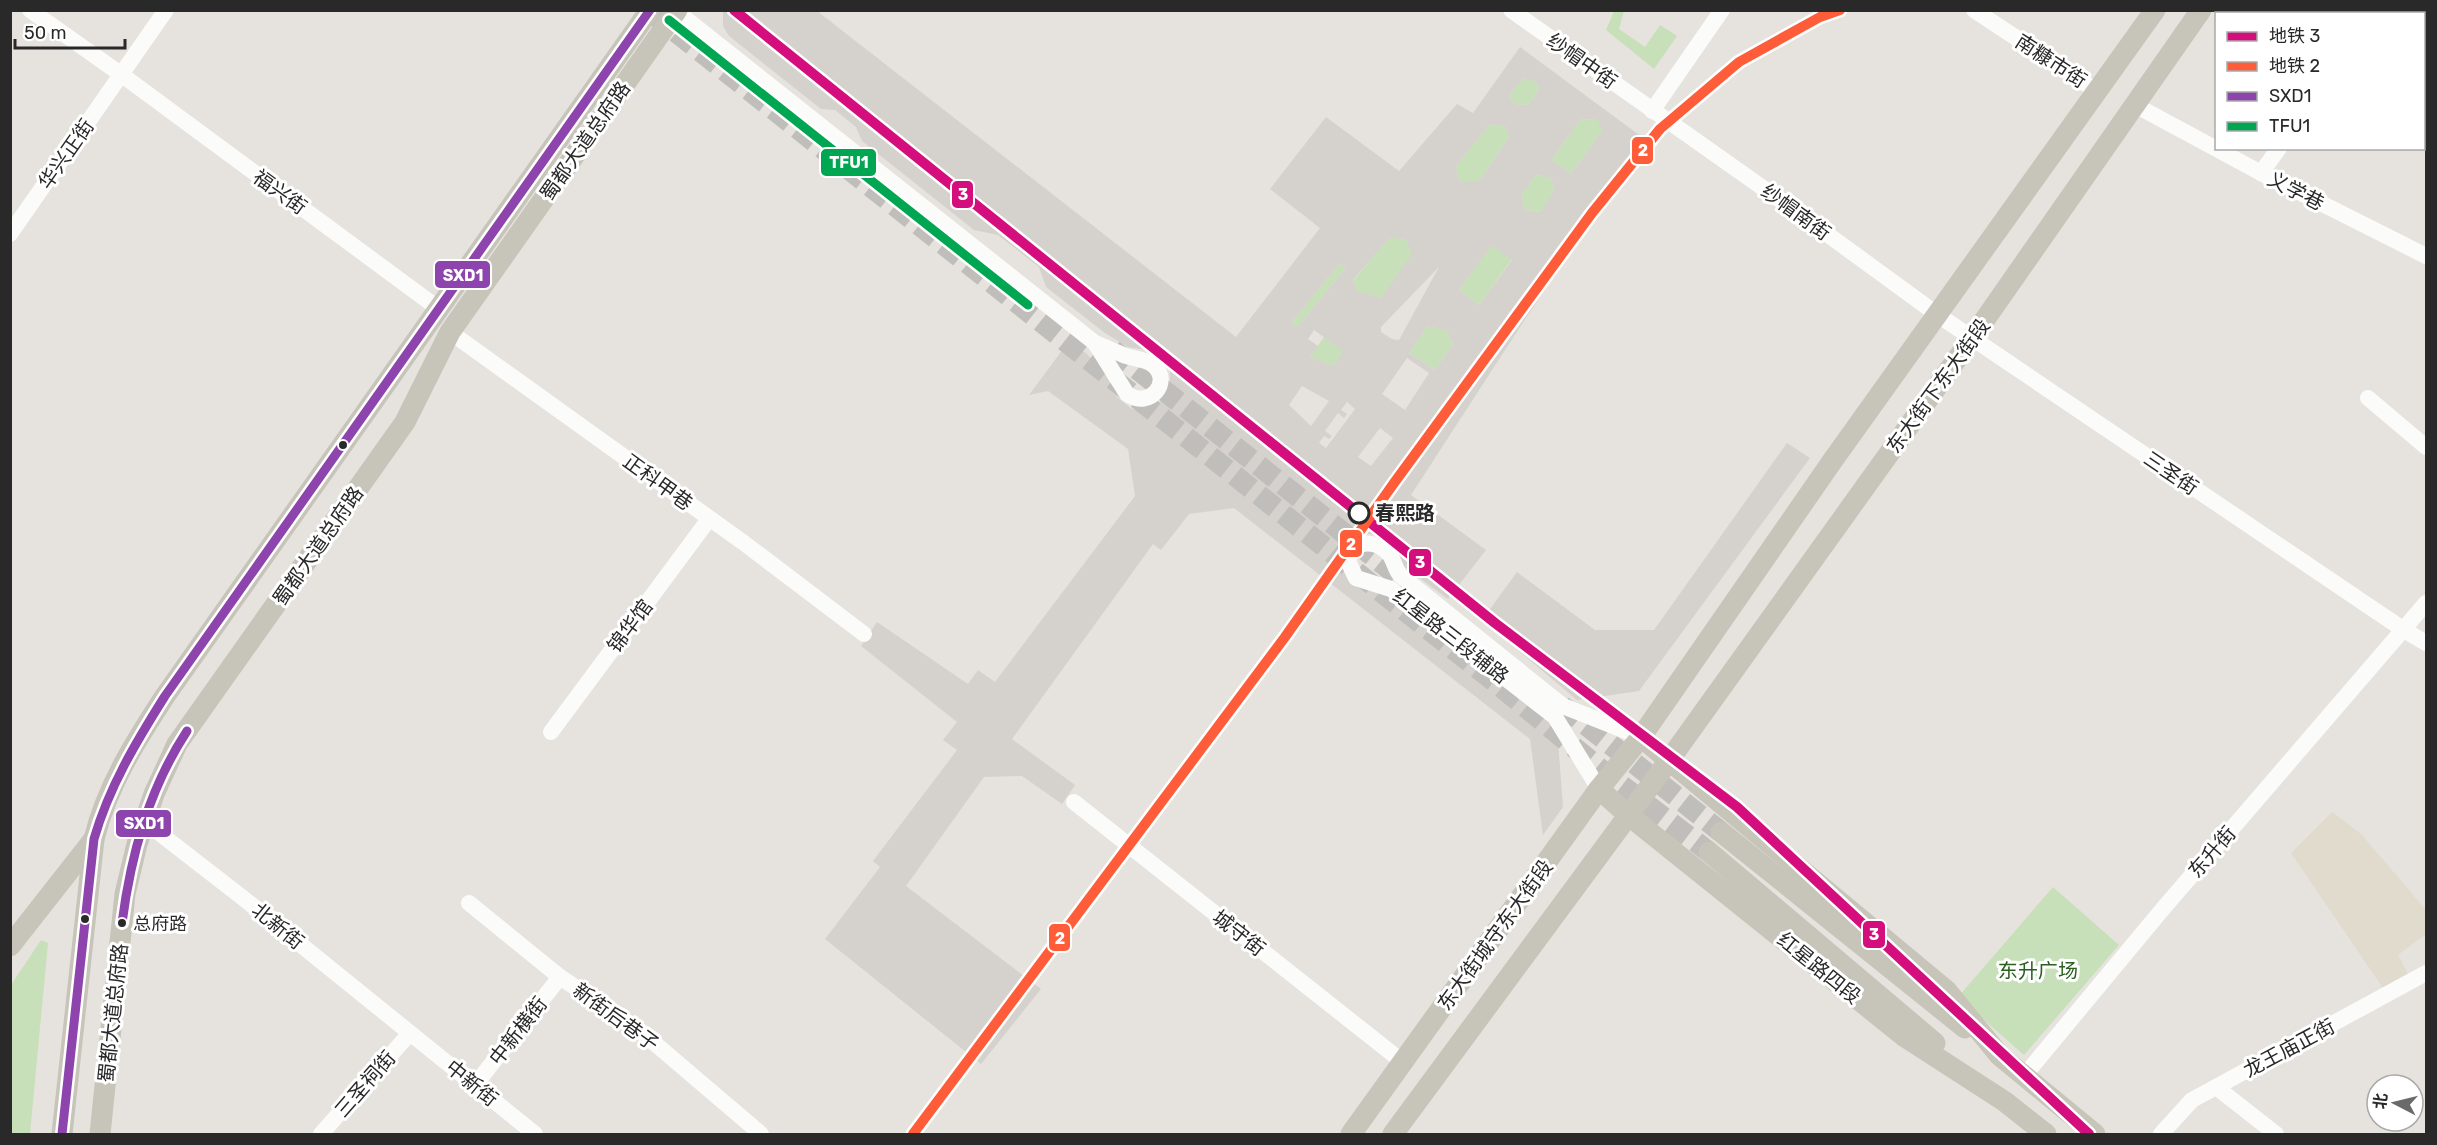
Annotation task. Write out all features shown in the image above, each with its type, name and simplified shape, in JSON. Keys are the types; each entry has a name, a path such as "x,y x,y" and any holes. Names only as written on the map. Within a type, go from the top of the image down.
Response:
{"main road":[{"path":"2000,1056 1946,990 1641,737 1833,460 2156,10"},
{"name":"东大街下东大街段","path":"1670,759 1972,338 2201,10"},
{"path":"647,11 676,11"},
{"name":"蜀都大道总府路","path":"62,1134 94,839 108,793 136,741 647,11"},
{"name":"蜀都大道总府路","path":"100,1134 125,894 154,794 177,744 405,422 450,332 676,11"},
{"name":"东大街城守东大街段","path":"1351,1134 1599,789 1641,737"},
{"name":"东大街城守东大街段","path":"1392,1134 1670,759"},
{"name":"红星路四段","path":"1599,789 1905,1037 2004,1101 2046,1134"},
{"path":"1721,832 2095,1134"},
{"path":"10,946 94,839"},
{"path":"1709,852 2004,1101"}],"street":[{"name":"福兴街","path":"30,10 122,75 439,309"},
{"name":"华兴正街","path":"10,234 166,10"},
{"name":"纱帽中街","path":"1511,10 1652,111"},
{"path":"1652,111 1722,10"},
{"name":"南糠市街","path":"1974,10 2098,92"},
{"path":"676,11 1095,343"},
{"name":"义学巷","path":"2135,105 2215,148"},
{"name":"纱帽南街","path":"1652,111 1790,207 1938,315"},
{"name":"义学巷","path":"2218,150 2427,256"},
{"path":"2261,173 2278,150"},
{"name":"三圣街","path":"1938,315 2404,630 2427,643"},
{"name":"正科甲巷","path":"450,332 864,634"},
{"path":"2368,398 2427,447"},
{"name":"锦华馆","path":"551,732 709,519"},
{"name":"红星路三段辅路","path":"1599,789 1555,717 1391,589 1356,578 1348,561 1350,552 1359,544 1368,543 1382,548 1389,553 1400,576 1563,706 1641,737"},
{"name":"东升街","path":"2024,1076 2160,911 2427,603"},
{"name":"城守街","path":"1074,802 1404,1062"},
{"name":"北新街","path":"145,822 410,1033"},
{"name":"新街后巷子","path":"469,903 560,977 639,1030 757,1133"},
{"name":"龙王庙正街","path":"2161,1134 2192,1101 2427,973"},
{"name":"中新横街","path":"475,1085 560,977"},
{"name":"中新街","path":"410,1033 535,1134"},
{"name":"三圣祠街","path":"321,1134 410,1033"},
{"path":"2216,1088 2276,1134"}],"shaded area":[{"path":"723,11 817,11 1236,337 1320,228 1270,189 1326,117 1399,171 1457,104 1473,113 1520,47 1646,140 1520,327 1411,495 1486,550 1448,599 1402,565 1387,543 1373,534 1363,533 1355,537 1349,543 1342,559 1342,569 1349,580 1389,595 1557,727 1563,807 1543,835 1530,739 1234,508 1189,514 1161,550 1153,544 1012,739 1075,785 1062,804 1022,776 984,777 906,886 1041,989 981,1064 825,939 880,867 873,861 957,750 943,740 957,722 861,646 877,622 968,684 978,670 995,682 1135,496 1128,449 1048,391 1029,395 1069,341 1087,354 1106,375 1117,397 1132,409 1149,411 1165,398 1170,384 1170,371 1166,362 1152,351 1128,347 1105,333 1046,287 1039,267 998,235 974,230 862,141 856,127 835,110 821,109 729,36 723,26","holes":["1523,78 1536,82 1539,91 1528,105 1514,104 1509,95","1581,119 1598,120 1602,131 1571,174 1551,160","1490,124 1506,127 1509,137 1479,181 1459,181 1456,166","1536,175 1551,178 1554,190 1541,212 1525,210 1521,195","1389,238 1405,239 1412,254 1381,298 1357,291 1353,280","1492,245 1512,260 1479,305 1459,290","1339,264 1344,265 1345,269 1298,327 1293,326 1292,322","1439,267 1399,340 1392,339 1381,332 1381,327","1427,326 1447,330 1453,344 1435,370 1409,353","1314,330 1343,351 1334,366 1310,357 1318,346 1308,339","1407,358 1429,373 1405,410 1382,394","1302,386 1329,401 1311,426 1289,405","1347,402 1355,409 1326,448 1319,443 1324,436 1329,439 1332,436 1325,431 1338,413 1344,418 1347,414 1341,410","1380,428 1393,438 1371,466 1358,457"]},
{"path":"1787,443 1810,458 1639,691 1577,700 1482,620 1517,572 1595,630 1654,630"},
{"path":"2332,812 2361,834 2426,910 2426,934 2398,955 2410,978 2385,991 2291,853"}],"green space":[{"path":"1614,11 1624,11 1619,29 1645,47 1660,25 1677,36 1654,69 1606,30"},
{"path":"1523,78 1536,82 1539,91 1528,105 1514,104 1509,95"},
{"path":"1581,119 1599,120 1602,131 1571,174 1551,160"},
{"path":"1490,124 1506,127 1509,137 1479,181 1459,181 1456,166"},
{"path":"1536,175 1551,178 1554,190 1542,212 1525,210 1521,195"},
{"path":"1389,237 1405,239 1413,254 1381,298 1357,291 1353,281"},
{"path":"1492,244 1512,259 1479,305 1459,290"},
{"path":"1339,264 1344,265 1345,269 1298,327 1293,327 1292,322"},
{"path":"1427,326 1448,330 1453,344 1435,370 1409,353"},
{"path":"1324,337 1344,351 1334,366 1310,357"},
{"name":"东升广场","path":"2053,887 2119,945 2024,1055 1958,997"},
{"path":"41,940 48,943 30,1134 11,1134 11,985"}],"tunnel":[{"path":"652,13 1501,687 1604,772 1709,852"},
{"path":"1113,350 1408,584"},
{"path":"1562,706 1721,832"}],"metro line":[{"name":"3","path":"734,10 1495,623 1737,807 2089,1134"},
{"name":"2","path":"913,1134 1285,637 1394,483 1592,213 1660,129 1739,62 1820,17 1840,10"}],"transit line":[{"name":"SXD1","path":"62,1134 94,839 107,801 124,765 165,696 650,10"},
{"name":"TFU1","path":"669,20 1028,305"},
{"name":"SXD1","path":"122,923 137,847 152,799 187,731"}],"place":[{"name":"春熙路","path":"1359,513"},
{"name":"总府路","path":"122,923"}]}
